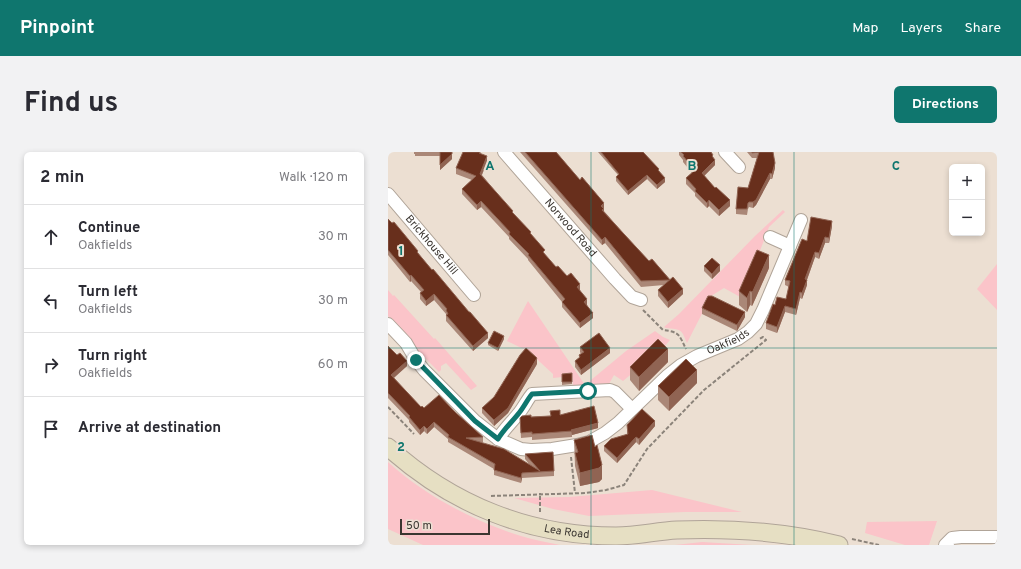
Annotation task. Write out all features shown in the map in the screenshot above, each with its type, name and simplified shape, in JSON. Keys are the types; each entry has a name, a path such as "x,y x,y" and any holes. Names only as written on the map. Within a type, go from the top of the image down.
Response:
{"street":[{"name":"Norwood Road","path":"504,152 615,279 632,297 641,300"},
{"path":"725,152 739,167"},
{"name":"Brickhouse Hill","path":"388,194 474,295"},
{"name":"Oakfields","path":"388,324 406,343 424,370 475,421 498,439 521,449 531,450 552,449 589,442 605,433 618,423 667,376 691,359 738,340 756,324 801,220"},
{"path":"770,237 790,246"},
{"path":"498,439 520,412 532,394 610,390 615,392 632,409"},
{"name":"Lea Road","path":"388,447 432,482 467,502 524,524 544,529 577,534 617,536 675,530 744,531 845,542"},
{"path":"945,545 952,538 997,537"}],"path":[{"path":"641,300 643,311 659,327 663,330 674,331 679,334 691,359"},
{"path":"493,500 486,497 575,492 586,493 624,485 647,449 699,396 766,340 763,337 757,341"},
{"path":"388,407 414,434"},
{"path":"572,467 575,492"},
{"path":"540,494 540,516"},
{"path":"845,542 879,545"}],"shaded area":[{"path":"783,210 785,212 769,227 742,298 724,288 711,296 687,343 682,332 664,327 679,314 755,236"},
{"path":"997,264 997,310 977,289"},
{"path":"388,290 434,339 435,338 477,386 471,390 446,363 441,366 441,370 439,372 422,355 420,357 415,346 388,316"},
{"path":"528,301 585,385 626,351 655,331 670,340 664,347 623,381 614,375 609,384 573,386 572,376 553,378 553,374 528,351 507,341"},
{"path":"388,462 418,486 468,515 521,536 560,545 423,545 388,529"},
{"path":"652,490 742,512 685,512 589,516 553,509 514,498 569,497"},
{"path":"937,521 929,545 905,545 865,533 867,522"},
{"path":"702,542 752,545 675,545"}],"building":[{"path":"440,152 452,152 452,154 440,165"},
{"path":"463,152 480,152 479,153 487,156 480,174 531,232 530,233 545,250 543,252 556,267 558,266 567,276 571,273 580,284 577,287 587,299 584,302 593,313 580,323 562,302 565,299 528,255 529,254 509,234 510,232 481,201 477,205 462,189 476,176 456,168"},
{"path":"525,152 556,152 580,180 582,177 604,203 601,206 604,209 602,210 649,261 652,259 670,280 641,281 605,237 602,240"},
{"path":"601,152 643,152 659,169 658,170 665,178 657,185 647,175 628,191 616,177 619,174"},
{"path":"681,152 711,152 713,155 712,156 715,160 702,173 715,188 716,187 730,200 719,210 709,200 707,203 695,191 696,189 686,178 695,170"},
{"path":"759,152 773,152 775,163 772,174 770,173 756,200 748,203 747,209 736,209 738,187 748,188"},
{"path":"811,217 832,221 829,238 825,237 819,253 815,252 805,279 807,280 802,293 800,292 796,309 785,306 777,327 766,323 773,304 775,305 777,297 786,299 790,281 785,280 802,239 807,241"},
{"path":"388,219 392,223 394,222 432,270 433,269 488,333 473,346 446,315 448,314 447,309 434,294 426,301 420,293 424,290 388,250"},
{"path":"757,250 769,255 753,291 750,291 747,298 739,291"},
{"path":"712,258 720,265 712,274 704,266"},
{"path":"673,277 683,289 668,302 658,290"},
{"path":"708,296 712,296 745,312 737,325 702,308"},
{"path":"494,331 504,336 498,348 488,343"},
{"path":"599,333 610,348 581,370 575,361 580,357 579,355 584,352 580,347"},
{"path":"658,339 668,349 639,377 630,367"},
{"path":"388,346 397,355 400,353 407,361 391,375 421,407 422,406 424,408 439,395 455,412 483,437 466,438 504,449 540,471 525,454 553,452 554,471 522,473 521,478 494,470 495,464 448,437 449,435 434,422 427,429 424,426 420,430 409,417 410,416 388,393"},
{"path":"526,348 537,358 508,408 494,420 482,408 494,397"},
{"path":"686,359 697,370 669,397 658,386"},
{"path":"572,373 572,382 562,382 562,374"},
{"path":"594,406 598,423 571,430 572,431 532,434 532,432 521,433 520,418 522,416 551,416 550,411 560,410 560,415"},
{"path":"642,409 655,421 639,439 636,437 617,458 604,446 611,439 628,434 627,425"},
{"path":"592,435 595,447 597,445 602,465 599,468 580,473 575,453 578,452 574,440"}],"route":[{"path":"416,360 424,370 475,421 498,439 520,412 532,394 588,391"}]}
